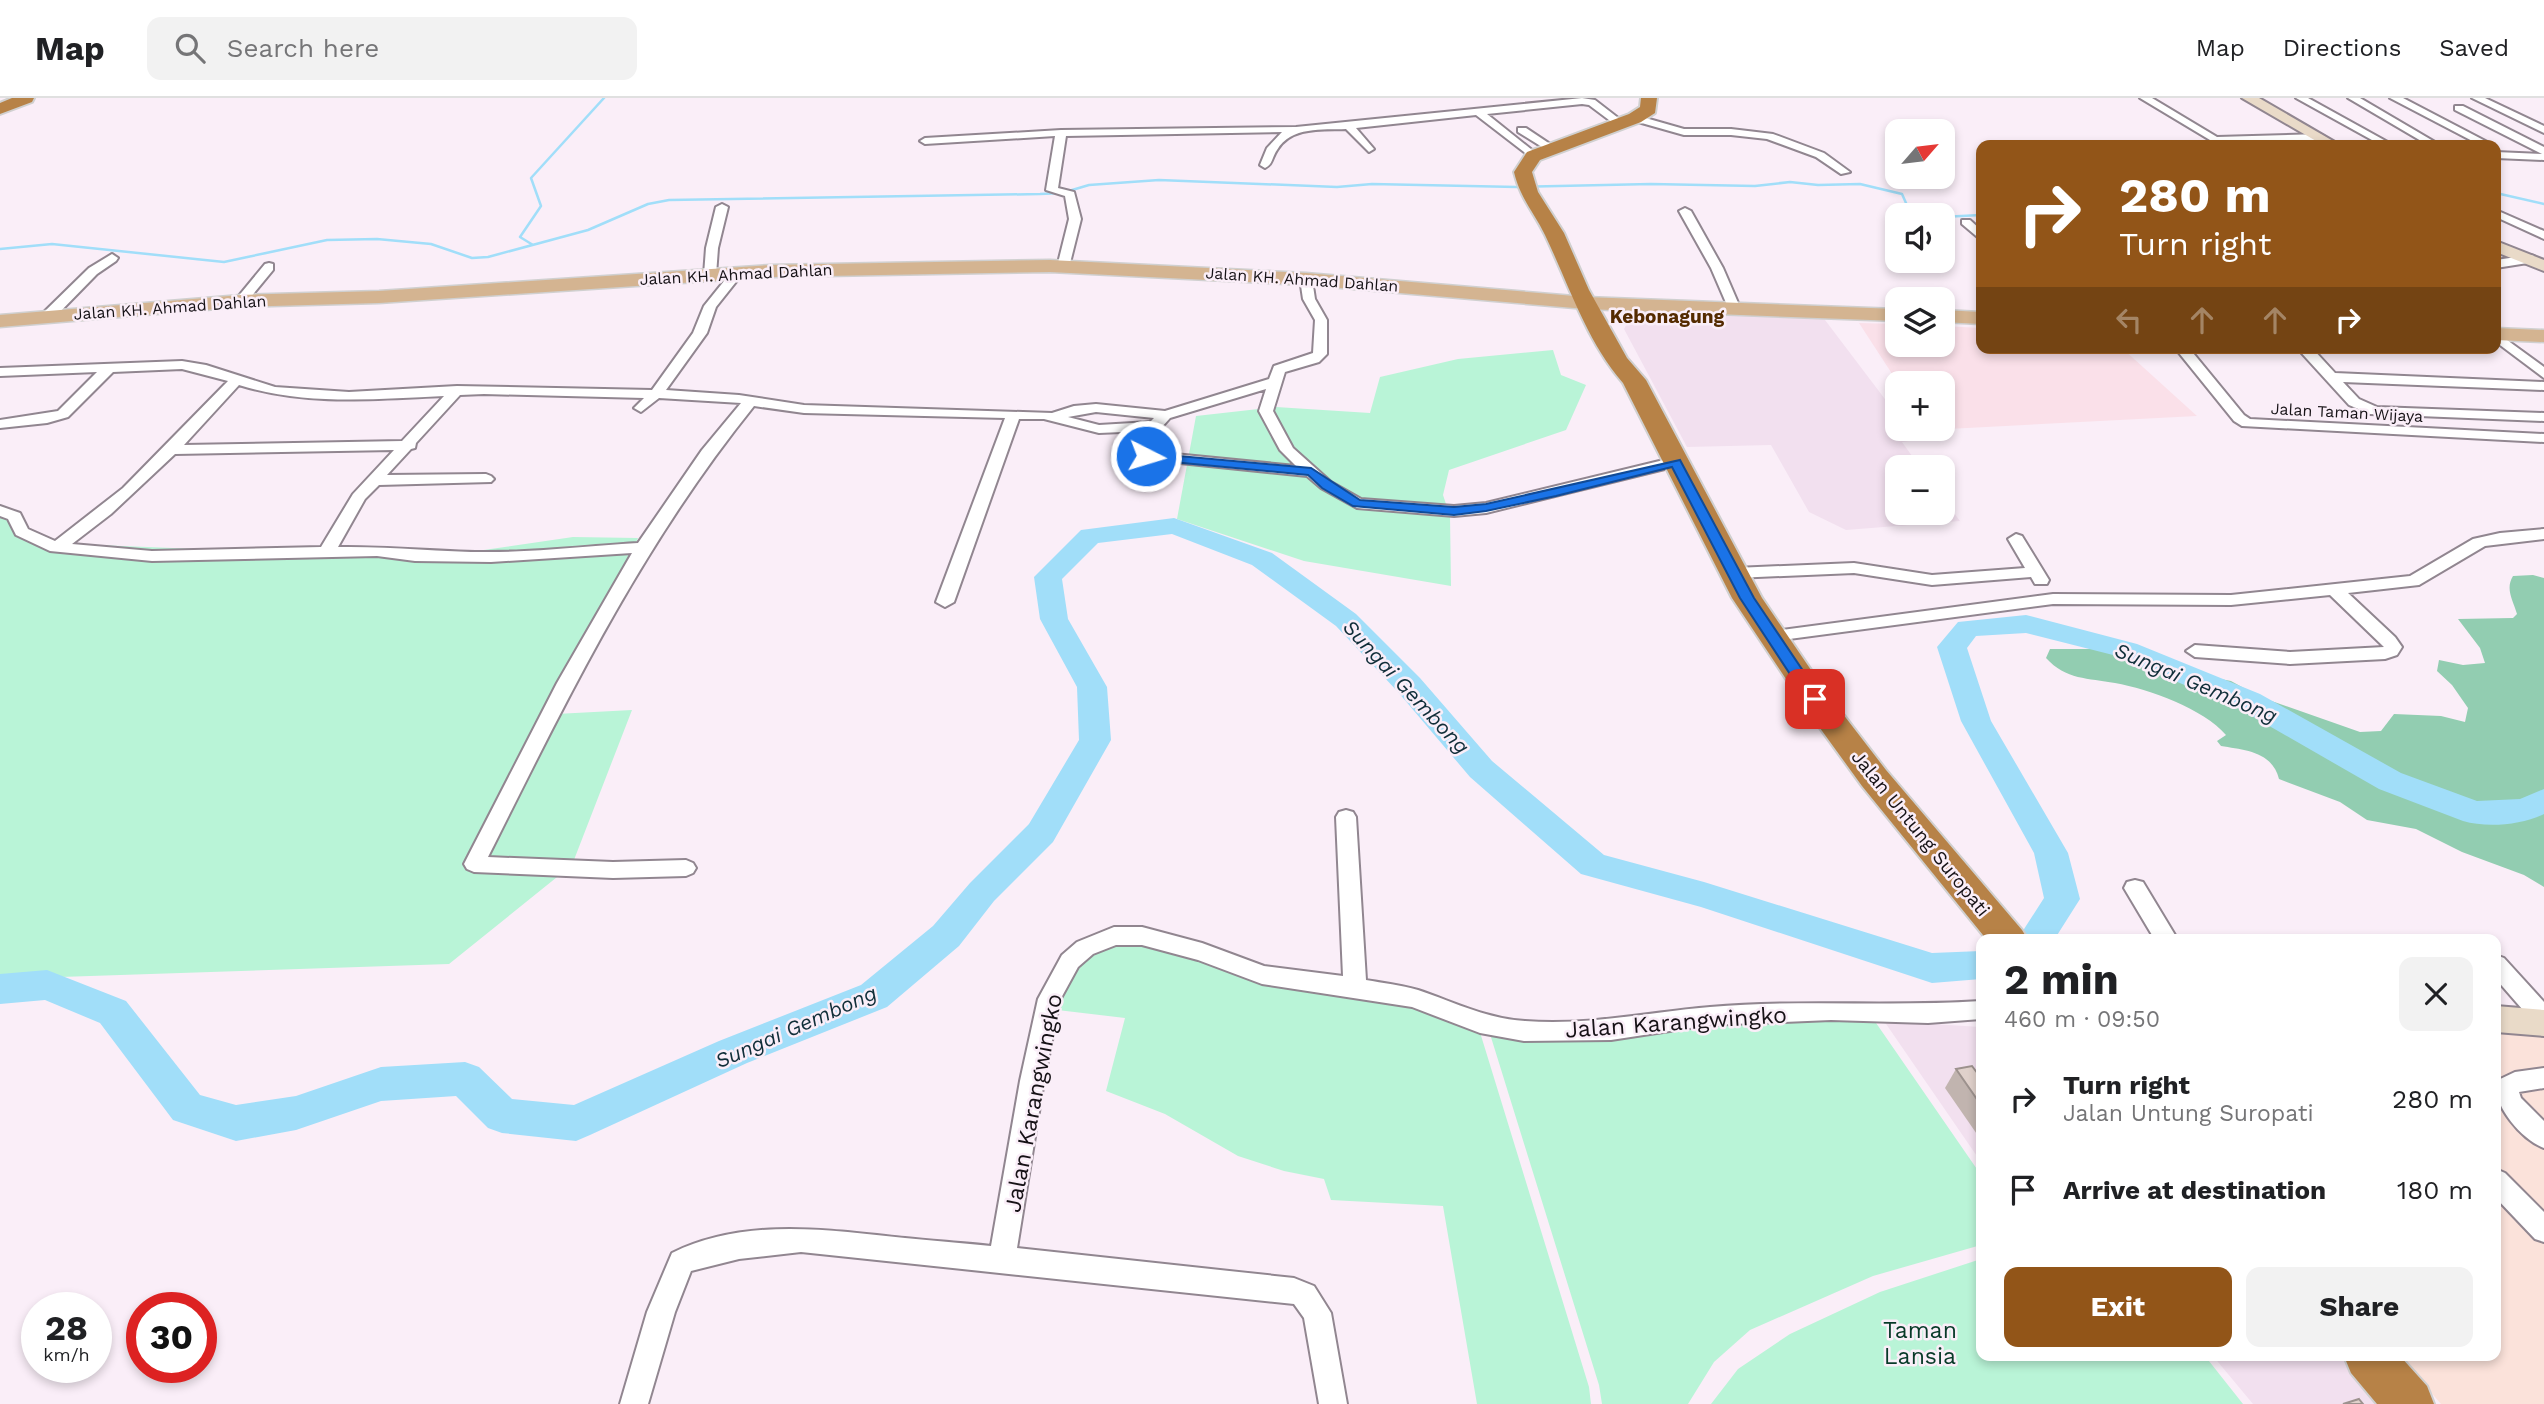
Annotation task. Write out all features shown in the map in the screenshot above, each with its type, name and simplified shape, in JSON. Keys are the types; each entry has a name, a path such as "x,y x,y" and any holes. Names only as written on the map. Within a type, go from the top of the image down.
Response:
{"highway":[{"path":"0,108 26,98"},
{"path":"1533,156 1628,121 1649,109 1649,98"},
{"name":"Jalan Untung Suropati","path":"1533,156 1523,172 1526,186 1590,298 1617,360 1634,380 1747,598 1815,699 1874,778 2003,933"},
{"path":"2372,1361 2409,1404"}],"main road":[{"path":"2249,98 2326,140"},
{"path":"2501,248 2537,263"},
{"name":"Jalan KH. Ahmad Dahlan","path":"0,321 241,301 379,297 737,273 879,268 1150,269 1590,298"},
{"path":"1590,298 1733,305 1773,311"},
{"path":"1590,298 1773,311 1885,315"},
{"path":"1955,317 1976,318"},
{"path":"2501,335 2541,338"}],"street":[{"path":"2145,98 2215,140 2320,136"},
{"path":"2301,98 2379,140"},
{"path":"2353,98 2426,140"},
{"path":"2395,98 2478,140"},
{"path":"2477,98 2544,130"},
{"path":"926,141 1061,133 1349,126 1586,102 1628,121 1684,132 1731,132 1769,136 1820,155 1845,172"},
{"path":"2459,108 2544,154"},
{"path":"1479,113 1533,156"},
{"path":"1349,126 1369,149"},
{"path":"1265,164 1270,148 1277,139 1293,129"},
{"path":"1522,130 1551,148"},
{"path":"1061,133 1052,190 1063,193 1075,219 1063,267"},
{"path":"2501,153 2544,154"},
{"path":"710,275 712,248 722,207"},
{"path":"1685,211 1707,255 1724,278 1733,305"},
{"path":"2501,216 2544,235"},
{"path":"2501,221 2544,219"},
{"path":"1966,222 1976,231"},
{"path":"48,316 93,271 112,258"},
{"path":"2501,264 2537,263"},
{"path":"241,301 269,267"},
{"path":"641,408 656,394 700,333 704,318 718,294 737,273"},
{"path":"0,372 182,365 201,368 274,391 349,396 457,390 656,394 750,401 780,408 1057,416 1099,429 1160,421 1277,376 1321,354 1321,320 1308,299 1306,279"},
{"path":"2501,339 2544,374"},
{"name":"Jalan Taman Wijaya","path":"2187,354 2239,418 2247,423 2544,438"},
{"path":"2310,354 2354,402 2375,411 2544,417"},
{"path":"0,424 47,419 63,414 110,366"},
{"path":"1277,376 1266,411 1287,450 1326,485 1357,503 1454,511 1486,508 1676,462"},
{"path":"2331,377 2544,386"},
{"path":"56,548 112,507 173,450 236,380"},
{"path":"2504,384 2544,417"},
{"path":"326,552 343,520 374,480 410,445 457,390"},
{"path":"686,868 613,870 474,864 641,548 707,451 750,401"},
{"path":"945,602 1013,415"},
{"path":"1160,421 1146,456 1311,472"},
{"path":"173,450 410,445"},
{"path":"374,480 486,479"},
{"path":"0,511 14,516 22,532 56,548 152,556 377,551 415,556 491,557 641,548"},
{"path":"1775,636 2053,599 2231,600 2413,581 2425,577 2459,552 2479,542 2493,538 2544,534"},
{"path":"2016,539 2053,599"},
{"path":"1735,573 1854,568 1932,580 2037,572"},
{"path":"2195,651 2290,659 2385,653 2391,650 2393,647 2389,641 2334,589"},
{"path":"1346,817 1355,986"},
{"path":"2135,888 2163,934"},
{"name":"Jalan Karangwingko","path":"1002,1258 1049,999 1070,961 1085,948 1114,936 1142,936 1202,952 1262,975 1355,986 1413,998 1480,1023 1524,1031 1611,1031 1709,1016 1831,1011 1928,1014 1976,1010"},
{"path":"2501,970 2544,1021"},
{"path":"2501,1019 2544,1021"},
{"path":"2544,1078 2515,1082 2504,1088 2512,1105 2544,1137"},
{"path":"2501,1186 2544,1230"},
{"path":"634,1404 661,1312 677,1269 688,1257 698,1253 800,1240 853,1243 910,1252 1002,1258 1294,1291 1304,1295 1317,1313 1333,1404"}],"shaded area":[{"path":"1649,310 1822,316 1885,399 1885,441 1909,441 1902,442 1911,455 1885,455 1885,525 1909,525 1846,530 1809,512 1771,445 1687,447 1624,329 1631,316"},
{"path":"1859,323 1885,324 1885,357 1955,357 1955,327 1976,328 1976,354 2129,354 2197,416 1955,429 1955,371 1890,371"},
{"path":"1884,1021 1976,1027 1976,1155"},
{"path":"2501,1025 2544,1027 2544,1404 2441,1404 2403,1361 2501,1361"},
{"path":"2217,1361 2348,1361 2383,1404 2253,1404"}],"green space":[{"path":"1553,350 1561,375 1586,385 1566,430 1449,470 1443,495 1450,516 1451,586 1304,561 1177,519 1196,416 1276,407 1370,413 1380,377 1458,359"},
{"path":"0,508 8,509 45,543 297,553 323,546 442,556 573,537 638,538 556,714 632,710 572,865 449,964 0,979"},
{"path":"2533,575 2544,578 2544,887 2524,875 2462,852 2416,829 2367,820 2340,802 2279,779 2264,757 2221,746 2217,741 2226,735 2204,717 2175,702 2129,686 2070,674 2046,658 2050,649 2125,649 2106,640 2152,654 2200,675 2231,681 2260,697 2360,732 2381,731 2394,714 2441,716 2465,722 2468,708 2452,685 2437,671 2439,660 2463,665 2485,663 2480,648 2458,619 2513,618 2517,614 2510,595 2513,576"},
{"path":"1142,943 1201,959 1256,982 1399,1004 1479,1029 1589,1387 1591,1404 1477,1404 1443,1206 1331,1200 1324,1179 1284,1171 1238,1156 1165,1114 1106,1091 1125,1018 1049,1009 1070,967 1104,944"},
{"path":"1874,1020 1976,1168 1976,1246 1873,1276 1750,1330 1714,1362 1688,1404 1602,1404 1599,1385 1490,1034 1564,1041 1620,1038 1702,1023"},
{"name":"Taman Lansia","path":"1976,1261 1976,1361 2209,1361 2243,1404 1711,1404 1738,1369 1790,1334 1880,1292"}],"building":[{"path":"1972,1066 1976,1071 1976,1098 1956,1069"},
{"path":"2359,1399 2363,1404 2343,1404"}],"waterway":[{"path":"533,245 520,237 541,206 531,178 604,98"},
{"path":"533,245 588,230 648,204 669,200 1040,194 1062,193 1089,185 1159,180 1337,187 1372,184 1517,187 1651,184 1755,186 1790,182 1818,185 1860,184 1902,194 1906,203"},
{"path":"2501,194 2544,204"},
{"path":"1955,216 1976,215"},
{"path":"0,249 52,244 224,262 327,240 377,239 431,244 472,258 488,257 533,245"},
{"name":"Sungai Gembong","path":"0,989 47,985 113,1012 187,1108 236,1123 296,1113 381,1084 465,1079 502,1116 576,1123 733,1052 874,996 946,936 982,892 1041,833 1095,740 1092,687 1054,619 1048,577 1090,536 1174,526 1262,559 1346,620 1409,685 1481,769 1593,865 1704,895 1932,968 1976,965"},
{"name":"Sungai Gembong","path":"2039,934 2062,899 2051,853 1976,721 1952,647 1968,628 2026,624 2127,650 2249,701 2390,781 2475,813 2524,810 2544,801"}],"district":[{"name":"Kebonagung","path":"1667,316"}],"route":[{"path":"1146,456 1311,472 1326,485 1357,503 1454,511 1486,508 1556,493 1676,462 1747,598 1815,699"}]}
